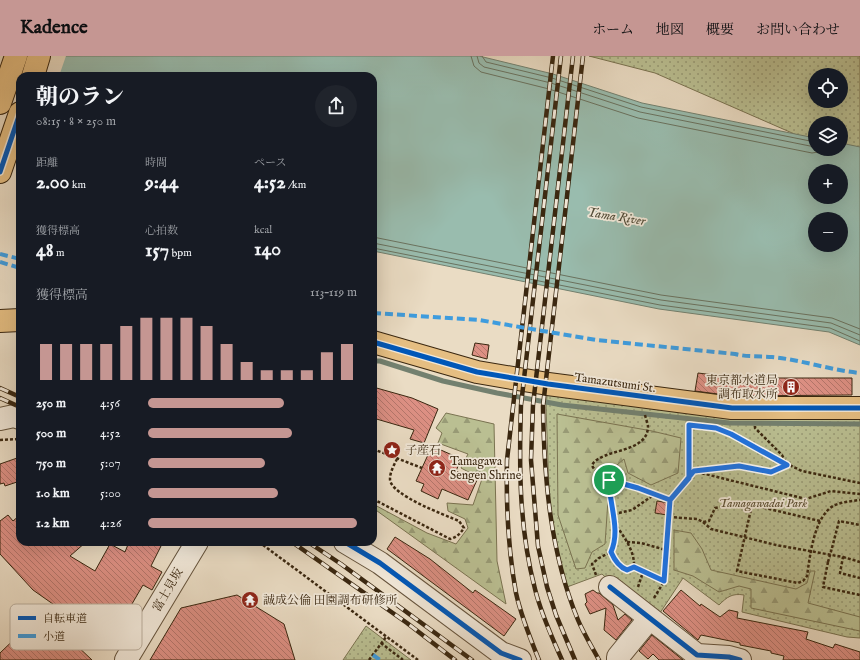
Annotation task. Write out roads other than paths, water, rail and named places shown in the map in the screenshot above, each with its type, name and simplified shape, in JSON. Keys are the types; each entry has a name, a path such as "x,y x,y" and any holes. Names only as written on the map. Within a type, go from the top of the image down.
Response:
{"main road":[{"path":"0,103 16,56"},
{"path":"34,72 40,56"},
{"path":"0,172 16,125"},
{"path":"0,321 16,320"},
{"name":"Tamazutsumi St.","path":"377,343 477,372 579,388 732,408 860,408"}],"street":[{"path":"0,419 16,417"},
{"name":"富士見坂","path":"142,634 195,546"},
{"path":"352,546 380,563 492,647 507,656 520,660"},
{"path":"610,587 697,655 729,657 740,660"},
{"path":"618,660 618,657 649,619"},
{"name":"富士見坂","path":"126,660 132,650"}],"water":[{"name":"Tama River","path":"0,56 479,56 553,74 642,103 808,137 808,156 848,156 848,144 860,147 860,345 829,332 659,309 377,252 377,72 16,72"}],"waterway":[{"path":"377,361 443,381 562,405 729,423 860,424"}],"railway":[{"path":"539,660 520,610 513,576 508,526 507,460 553,56"},
{"path":"561,56 521,405 520,474 523,520 535,589 540,607 562,660"},
{"path":"573,56 533,405 531,460 538,546 547,587 556,615 575,660"},
{"path":"583,56 543,406 547,487 555,541 568,594 585,635 599,660"},
{"path":"0,388 16,395"},
{"path":"0,398 16,405"},
{"path":"298,546 407,623 455,660"},
{"path":"314,546 341,564 472,660"}],"place":[{"name":"東京都水道局 調布取水所","path":"791,387"},
{"name":"子産石","path":"392,450"},
{"name":"Tamagawa Sengen Shrine","path":"437,468"},
{"name":"誠成公倫 田園調布研修所","path":"250,600"}],"park label":[{"name":"Tamagawadai Park","path":"763,503"}]}
